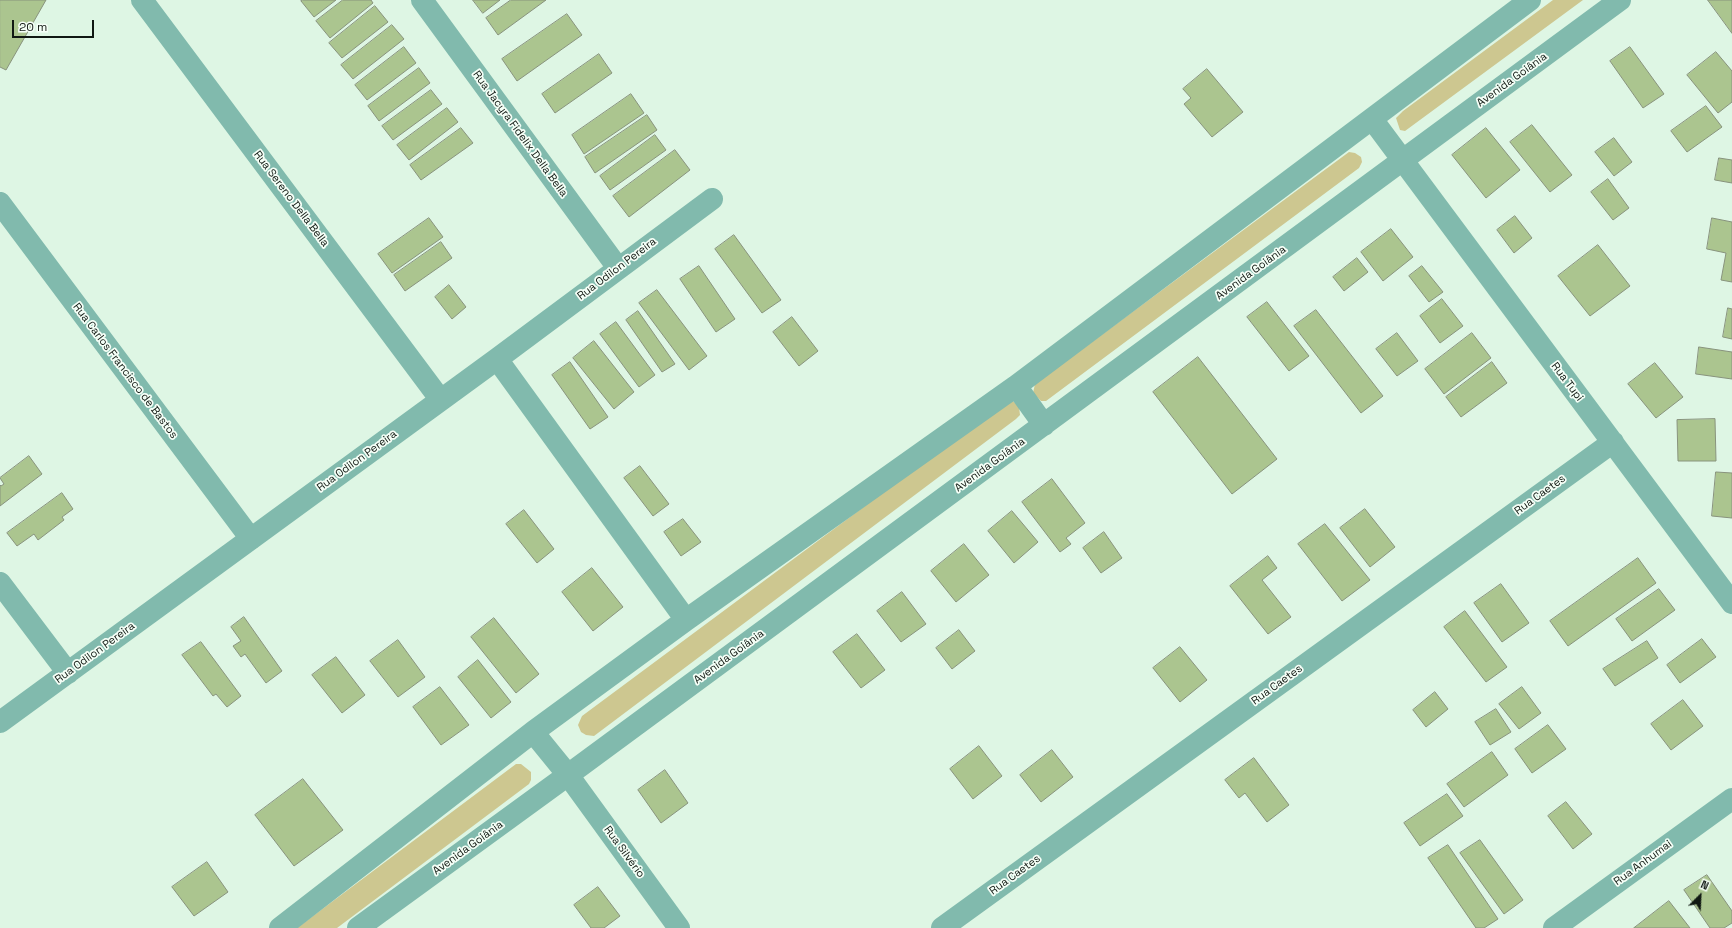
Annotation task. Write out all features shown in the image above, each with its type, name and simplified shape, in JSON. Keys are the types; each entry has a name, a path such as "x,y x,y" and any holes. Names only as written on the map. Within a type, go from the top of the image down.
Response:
{"street":[{"name":"Rua Sereno Della Bella","path":"142,0 440,399"},
{"name":"Rua Jacyra Fidelix Della Bella","path":"422,0 618,268"},
{"path":"280,928 533,732 686,620 1016,386 1530,0"},
{"name":"Avenida Goiânia","path":"358,928 1620,0"},
{"name":"Rua Tupi","path":"1372,119 1732,602"},
{"name":"Rua Odilon Pereira","path":"0,722 440,399 497,359 712,199"},
{"name":"Rua Carlos Francisco de Bastos","path":"0,203 251,539"},
{"path":"497,359 686,620"},
{"path":"1016,386 1044,424"},
{"name":"Rua Caetes","path":"942,928 1612,442"},
{"path":"0,583 68,673"},
{"name":"Rua Silvério","path":"533,732 568,775 679,928"},
{"name":"Rua Anhumai","path":"1554,928 1732,799"}],"shaded area":[{"path":"1553,0 1583,0 1405,131 1400,130 1396,118 1403,111"},
{"path":"1349,152 1355,153 1361,157 1362,162 1359,168 1046,401 1041,401 1033,393 1035,384"},
{"path":"1013,401 1019,407 1020,415 1016,419 594,736 586,735 581,732 578,725 582,716 1005,402"},
{"path":"516,764 521,764 531,772 531,780 529,784 337,928 297,928"}],"building":[{"path":"0,0 46,0 6,70 0,67"},
{"path":"336,0 314,17 301,1"},
{"path":"343,0 371,0 373,3 330,38 316,21"},
{"path":"473,0 500,0 483,13"},
{"path":"511,0 546,0 498,35 486,18"},
{"path":"1708,0 1732,0 1732,33"},
{"path":"375,6 388,22 342,58 329,43"},
{"path":"567,14 582,35 517,81 502,59"},
{"path":"392,25 404,39 353,79 341,65"},
{"path":"404,47 416,63 367,100 355,85"},
{"path":"1630,47 1664,94 1643,108 1610,61"},
{"path":"1716,52 1732,71 1732,102 1718,113 1687,75"},
{"path":"599,54 612,73 555,113 542,94"},
{"path":"419,68 430,83 379,121 368,106"},
{"path":"1207,69 1243,112 1212,137 1184,104 1191,98 1183,89"},
{"path":"431,90 442,104 393,140 382,126"},
{"path":"631,94 644,113 584,154 572,135"},
{"path":"1706,106 1722,127 1687,152 1671,131"},
{"path":"447,108 458,122 409,160 397,145"},
{"path":"647,115 657,130 595,173 585,157"},
{"path":"1532,125 1572,175 1550,192 1510,142"},
{"path":"461,128 473,143 421,180 410,165"},
{"path":"1486,128 1520,170 1486,198 1452,155"},
{"path":"655,135 666,150 610,190 600,176"},
{"path":"1614,138 1632,162 1614,176 1595,152"},
{"path":"675,150 690,170 629,217 613,196"},
{"path":"1719,158 1732,160 1732,183 1715,180"},
{"path":"1608,179 1629,208 1613,220 1591,192"},
{"path":"1515,216 1532,238 1514,253 1497,230"},
{"path":"429,218 443,237 392,273 378,254"},
{"path":"1712,218 1732,222 1732,282 1721,280 1726,253 1707,249"},
{"path":"1391,229 1413,257 1383,281 1361,252"},
{"path":"734,235 781,300 762,313 715,249"},
{"path":"441,242 452,258 405,291 394,275"},
{"path":"1598,245 1630,286 1590,316 1558,276"},
{"path":"1357,258 1368,272 1344,291 1333,277"},
{"path":"699,266 735,319 716,332 680,279"},
{"path":"1422,266 1443,292 1429,302 1409,276"},
{"path":"449,285 466,307 452,319 435,297"},
{"path":"657,290 707,356 689,370 639,303"},
{"path":"1442,299 1463,326 1440,343 1420,316"},
{"path":"1267,302 1309,356 1289,371 1247,317"},
{"path":"1728,308 1732,309 1732,339 1723,337"},
{"path":"1316,310 1383,396 1361,413 1294,326"},
{"path":"638,311 675,364 662,372 626,320"},
{"path":"792,317 818,351 799,366 773,332"},
{"path":"616,322 655,375 639,387 600,334"},
{"path":"1397,333 1418,361 1397,376 1376,349"},
{"path":"1472,333 1491,358 1444,394 1425,369"},
{"path":"594,341 634,392 614,409 573,358"},
{"path":"1699,347 1732,352 1732,379 1696,374"},
{"path":"1198,357 1277,459 1232,494 1153,392"},
{"path":"570,362 608,417 590,429 552,375"},
{"path":"1492,362 1507,383 1461,417 1446,397"},
{"path":"1655,363 1683,397 1656,418 1628,384"},
{"path":"1715,419 1716,461 1678,461 1677,420"},
{"path":"29,456 42,474 0,506 0,485 1,486 4,484 0,478"},
{"path":"640,466 669,504 653,516 624,478"},
{"path":"1716,472 1732,473 1732,518 1712,516"},
{"path":"1052,479 1085,523 1066,538 1071,544 1060,552 1022,502"},
{"path":"62,493 73,509 62,517 64,520 38,540 34,534 17,546 7,533"},
{"path":"1365,509 1395,547 1370,567 1340,528"},
{"path":"524,510 554,549 537,563 506,524"},
{"path":"1012,511 1038,542 1014,563 988,531"},
{"path":"683,519 701,542 681,556 664,532"},
{"path":"1325,524 1370,580 1342,601 1298,544"},
{"path":"1104,532 1122,558 1101,573 1083,548"},
{"path":"964,544 989,575 956,602 931,571"},
{"path":"1268,556 1277,568 1262,580 1291,617 1268,634 1230,586"},
{"path":"1638,558 1656,583 1568,646 1550,621"},
{"path":"592,568 623,607 593,631 562,592"},
{"path":"1501,584 1529,623 1502,642 1474,603"},
{"path":"1659,589 1675,610 1632,641 1616,619"},
{"path":"902,592 926,624 901,642 877,611"},
{"path":"1465,611 1507,667 1486,682 1444,627"},
{"path":"244,617 282,671 266,683 245,654 241,657 233,646 241,641 231,627"},
{"path":"494,618 539,674 516,693 471,637"},
{"path":"959,630 975,651 952,669 936,648"},
{"path":"857,634 885,670 861,688 833,652"},
{"path":"1702,639 1716,657 1680,683 1667,665"},
{"path":"398,640 425,677 398,697 370,661"},
{"path":"1647,641 1658,658 1615,686 1603,669"},
{"path":"201,642 241,696 227,707 216,694 213,696 182,655"},
{"path":"1180,647 1207,680 1180,702 1153,668"},
{"path":"336,657 365,695 342,713 312,675"},
{"path":"478,660 511,702 491,718 458,677"},
{"path":"440,687 469,725 441,745 413,707"},
{"path":"1522,687 1541,713 1519,729 1499,704"},
{"path":"1435,692 1448,709 1426,727 1413,710"},
{"path":"1683,700 1703,726 1671,750 1651,724"},
{"path":"1496,709 1511,732 1490,745 1475,722"},
{"path":"1548,725 1566,749 1532,773 1515,749"},
{"path":"979,746 1002,776 973,799 950,769"},
{"path":"1052,750 1073,777 1041,802 1020,775"},
{"path":"1492,752 1508,775 1464,807 1447,784"},
{"path":"1254,758 1289,805 1267,822 1245,793 1239,798 1225,780"},
{"path":"665,770 688,803 661,823 638,790"},
{"path":"303,779 343,830 294,866 255,815"},
{"path":"1447,794 1463,816 1420,846 1404,823"},
{"path":"1566,802 1592,834 1573,849 1548,816"},
{"path":"1480,840 1523,900 1504,914 1460,853"},
{"path":"1448,845 1498,919 1484,928 1476,928 1428,858"},
{"path":"207,862 228,892 194,916 172,887"},
{"path":"1707,875 1732,911 1732,923 1724,928 1710,928 1684,890"},
{"path":"598,887 620,916 604,928 591,928 574,905"},
{"path":"1669,901 1690,928 1634,928"}]}
